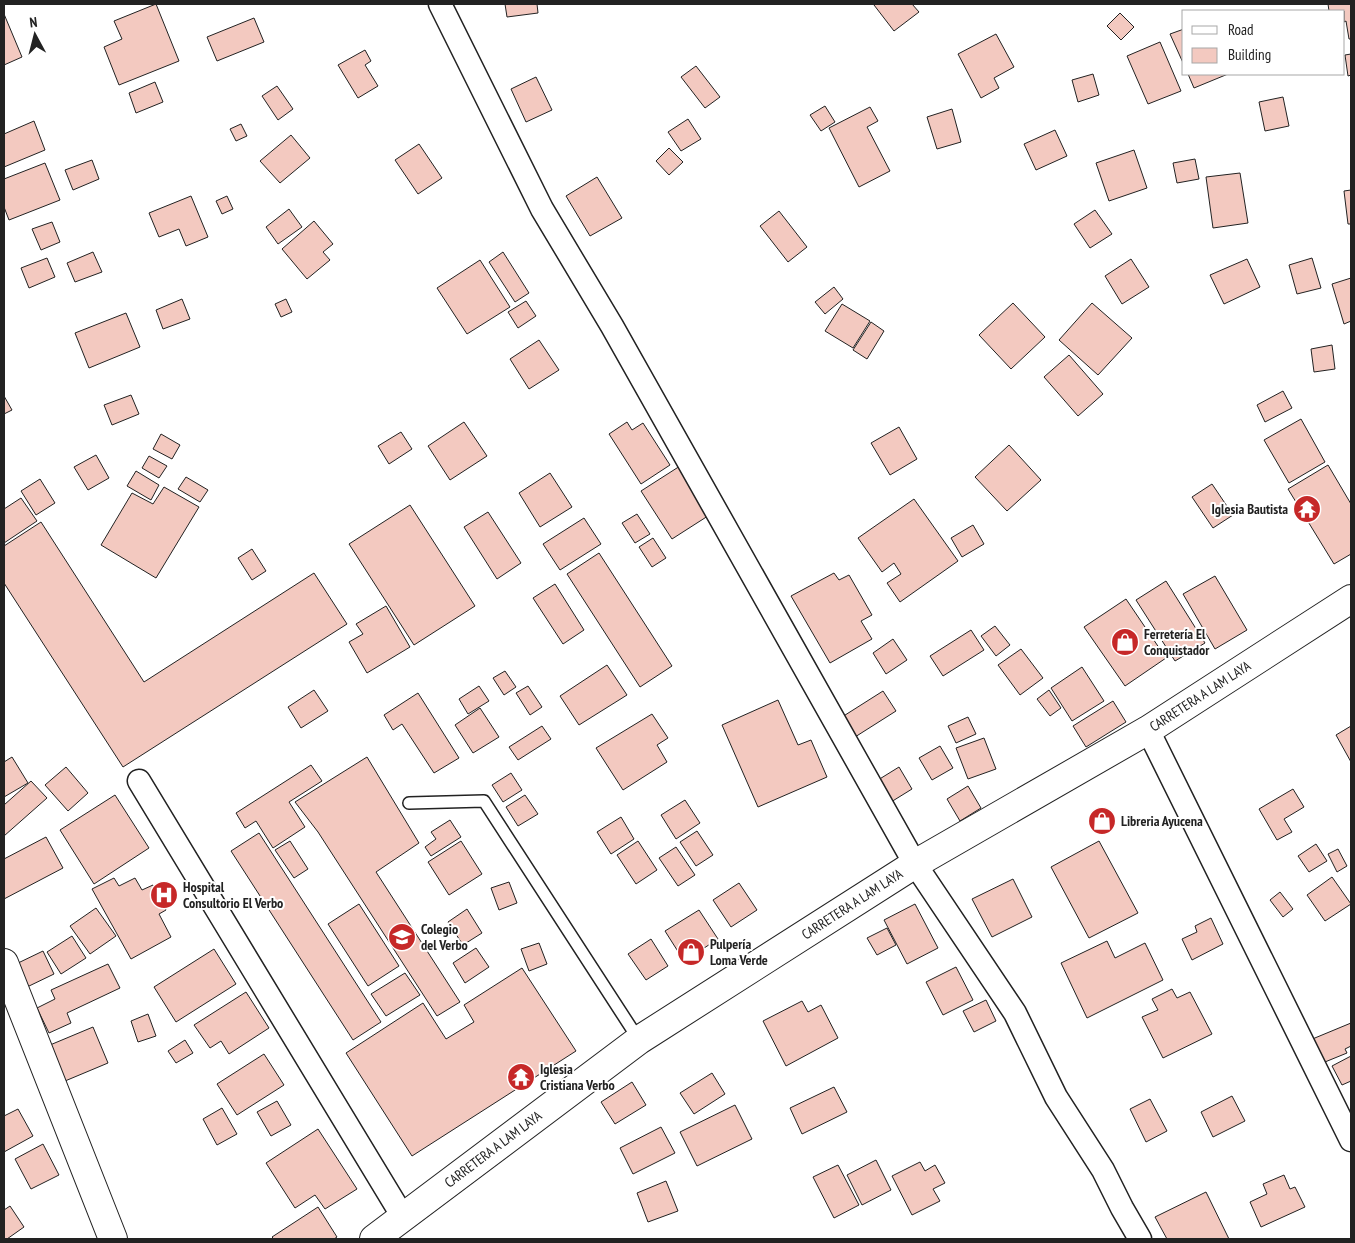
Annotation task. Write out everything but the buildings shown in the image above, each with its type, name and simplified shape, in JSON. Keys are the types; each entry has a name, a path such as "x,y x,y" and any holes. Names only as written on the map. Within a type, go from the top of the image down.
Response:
{"main road":[{"name":"CARRETERA A LAM LAYA","path":"374,1239 639,1040 915,864 1148,730 1351,599"},
{"path":"6,974 113,1239"}],"street":[{"path":"440,4 542,210 612,326 915,864 1015,1013 1056,1097 1103,1170 1140,1239"},
{"path":"1148,730 1351,1140"},
{"path":"138,781 403,1217"}],"lane":[{"path":"409,803 484,801 639,1040"}],"place":[{"name":"Iglesia Bautista","path":"1307,509"},
{"name":"Ferretería El Conquistador","path":"1125,642"},
{"name":"Libreria Ayucena","path":"1102,821"},
{"name":"Hospital Consultorio El Verbo","path":"164,895"},
{"name":"Colegio del Verbo","path":"402,937"},
{"name":"Pulpería Loma Verde","path":"691,952"},
{"name":"Iglesia Cristiana Verbo","path":"521,1077"}]}
